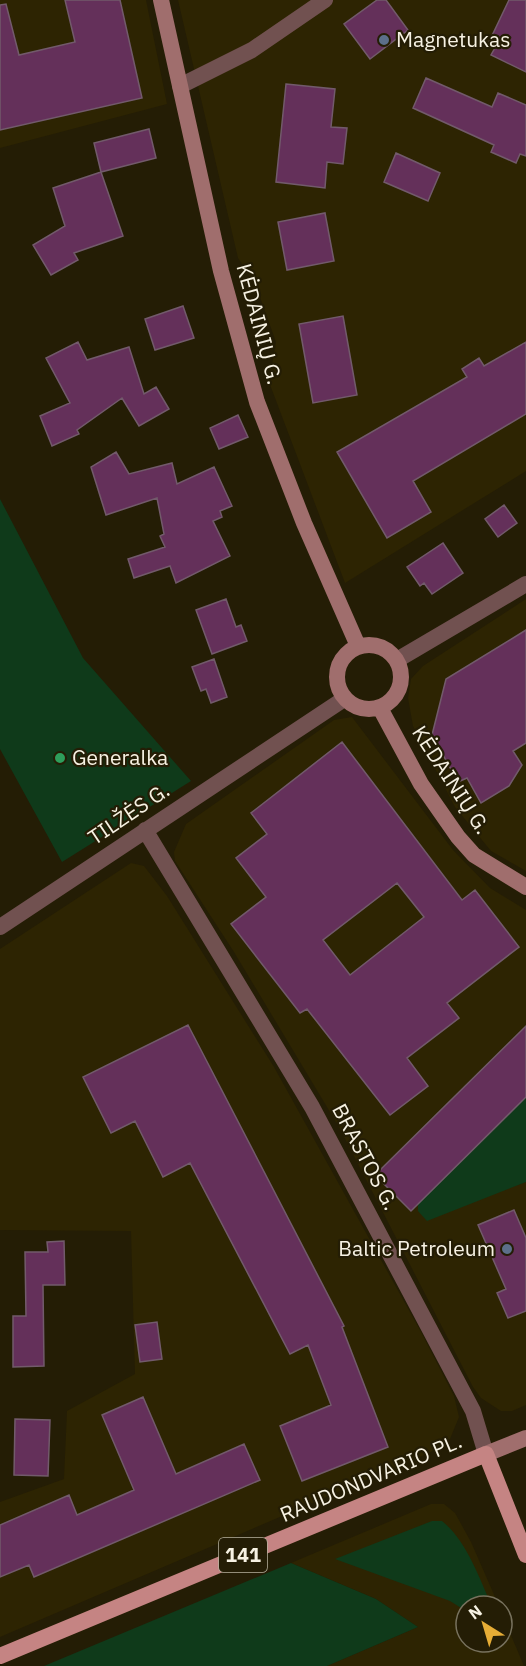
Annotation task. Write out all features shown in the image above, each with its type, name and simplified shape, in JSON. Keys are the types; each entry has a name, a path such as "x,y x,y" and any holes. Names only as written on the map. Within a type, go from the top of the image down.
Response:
{"main road":[{"name":"KĖDAINIŲ G.","path":"161,0 221,271 257,402 304,523 358,646"},
{"path":"358,646 380,646 397,660 401,682 397,693 380,708 361,708 344,699 338,688 336,675 339,663 347,653 358,646"},
{"name":"KĖDAINIŲ G.","path":"380,708 421,784 458,837 474,855 526,887"},
{"name":"RAUDONDVARIO PL.","path":"0,1656 526,1438"},
{"name":"BRASTOS G.","path":"486,1454 526,1555"}],"street":[{"path":"180,86 252,50 325,0"},
{"path":"397,660 526,584"},
{"name":"TILŽĖS G.","path":"0,927 344,699"},
{"name":"BRASTOS G.","path":"145,830 324,1128 473,1411 486,1454"}],"shaded area":[{"path":"0,0 146,0 167,104 0,148"},
{"path":"178,0 526,0 526,471 345,583 269,382 276,342 256,286 238,258"},
{"path":"526,599 526,871 491,851 455,807 413,726 408,698 411,679 423,666"},
{"path":"352,717 453,850 490,888 526,910 526,1097 418,1204 494,1193 526,1182 526,1405 512,1411 501,1411 481,1398 473,1387 339,1127 234,952 175,861 174,852 186,824 334,720"},
{"path":"131,863 144,866 167,896 274,1067 421,1332 454,1396 459,1417 450,1439 429,1453 0,1637 0,1502 64,1479 67,1411 135,1374 131,1231 0,1230 0,949"},
{"path":"431,1504 444,1504 455,1513 471,1542 494,1594 454,1594 454,1654 514,1654 514,1642 524,1666 327,1666 418,1627 376,1599 291,1563"}],"green space":[{"path":"0,499 83,658 191,781 62,862 0,749"},
{"path":"526,1097 526,1182 427,1221 418,1211 418,1204"},
{"path":"432,1521 442,1521 459,1539 472,1560 487,1594 454,1594 454,1604 335,1559"},
{"path":"291,1563 376,1599 418,1627 327,1666 44,1666"}],"building":[{"path":"65,0 120,0 142,98 0,130 0,5 6,4 19,55 75,42"},
{"path":"377,0 386,0 408,30 370,59 344,24"},
{"path":"509,0 526,0 526,72 491,55 496,46 489,42"},
{"path":"426,78 492,107 498,93 526,105 526,156 520,154 516,163 491,152 494,145 413,108"},
{"path":"286,84 335,89 331,127 347,128 343,164 327,162 325,188 276,182"},
{"path":"149,129 156,158 101,172 94,143"},
{"path":"396,153 440,173 428,201 384,182"},
{"path":"101,172 123,236 74,253 78,260 51,275 33,245 65,226 53,188"},
{"path":"325,213 334,261 287,270 278,222"},
{"path":"183,306 194,338 155,350 145,319"},
{"path":"343,316 357,395 313,403 299,324"},
{"path":"78,342 87,360 129,347 144,394 156,387 169,409 139,426 122,398 77,430 79,434 52,446 40,416 70,403 46,358"},
{"path":"526,342 526,414 413,481 431,512 387,538 337,452 467,377 462,369 479,358 484,366"},
{"path":"238,415 248,437 219,449 210,428"},
{"path":"116,452 129,474 172,463 177,484 214,467 232,506 220,511 222,517 213,521 230,556 176,583 170,566 134,578 128,559 165,547 160,536 164,534 157,498 106,515 91,467"},
{"path":"504,505 517,523 498,537 485,519"},
{"path":"443,543 463,573 432,594 424,583 420,586 407,567"},
{"path":"226,599 236,627 241,625 247,641 212,654 196,610"},
{"path":"526,630 526,743 513,751 522,765 509,786 481,803 467,778 458,782 432,735 446,679"},
{"path":"214,659 227,697 211,703 206,689 201,691 192,667"},
{"path":"342,742 462,900 475,890 519,947 447,1003 459,1018 407,1058 428,1086 390,1115 307,1009 300,1013 231,924 266,897 236,858 267,834 251,813","holes":["397,883 424,917 350,975 323,940"]},
{"path":"188,1025 344,1326 342,1327 388,1447 302,1481 280,1426 331,1405 308,1345 290,1354 190,1163 163,1177 135,1121 111,1133 83,1077"},
{"path":"526,1026 526,1097 411,1211 375,1175"},
{"name":"Baltic Petroleum","path":"514,1210 526,1238 526,1311 508,1318 497,1293 506,1289 478,1225"},
{"path":"64,1241 65,1285 43,1285 44,1366 13,1367 13,1316 26,1316 25,1252 48,1252 47,1242"},
{"path":"157,1322 162,1359 140,1362 135,1325"},
{"path":"143,1397 176,1474 244,1444 260,1480 34,1577 29,1565 0,1577 0,1525 69,1495 77,1515 134,1490 102,1415"},
{"path":"15,1419 50,1420 48,1476 14,1475"}],"place":[{"name":"Magnetukas","path":"384,40"},
{"name":"Generalka","path":"60,758"},
{"name":"Baltic Petroleum","path":"507,1249"}]}
